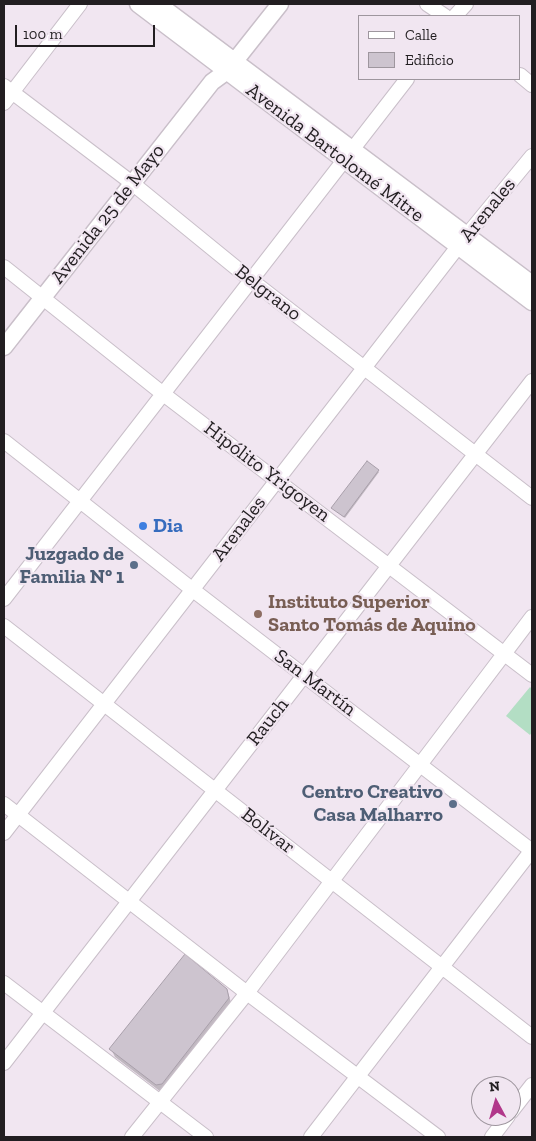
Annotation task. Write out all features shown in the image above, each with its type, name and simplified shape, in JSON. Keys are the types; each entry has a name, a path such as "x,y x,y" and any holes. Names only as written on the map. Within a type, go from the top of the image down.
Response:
{"main road":[{"name":"Avenida Bartolomé Mitre","path":"138,4 226,63 348,154 463,241 532,302"},
{"name":"Avenida Bartolomé Mitre","path":"158,4 226,63"},
{"name":"Avenida 25 de Mayo","path":"4,347 212,82 266,4"},
{"name":"Avenida 25 de Mayo","path":"226,63 280,4"},
{"name":"Avenida Bartolomé Mitre","path":"463,241 532,284"}],"street":[{"path":"6,94 80,4"},
{"path":"427,4 444,15"},
{"path":"457,15 466,4"},
{"path":"521,76 532,84"},
{"path":"4,599 406,80"},
{"name":"Belgrano","path":"6,94 132,183 251,280 532,498"},
{"name":"Arenales","path":"4,834 364,367 532,156"},
{"name":"Hipólito Yrigoyen","path":"4,267 162,393 532,675"},
{"name":"Rauch","path":"4,1063 532,381"},
{"name":"San Martín","path":"4,441 193,590 532,851"},
{"path":"132,1137 247,993 532,617"},
{"name":"Bolívar","path":"4,626 532,1036"},
{"path":"4,804 247,993 438,1137"},
{"path":"311,1137 532,851"},
{"path":"4,983 206,1137"},
{"path":"521,1099 532,1085"},
{"path":"492,1137 500,1126"}],"green space":[{"path":"530,687 532,689 532,732 530,735 506,716"}],"building":[{"path":"367,461 379,470 344,517 331,508"},
{"path":"185,954 227,989 229,998 162,1084 156,1085 109,1049"}],"place":[{"name":"Dia","path":"143,526"},
{"name":"Juzgado de Familia N° 1","path":"134,565"},
{"name":"Instituto Superior Santo Tomás de Aquino","path":"258,614"},
{"name":"Centro Creativo Casa Malharro","path":"453,804"}]}
